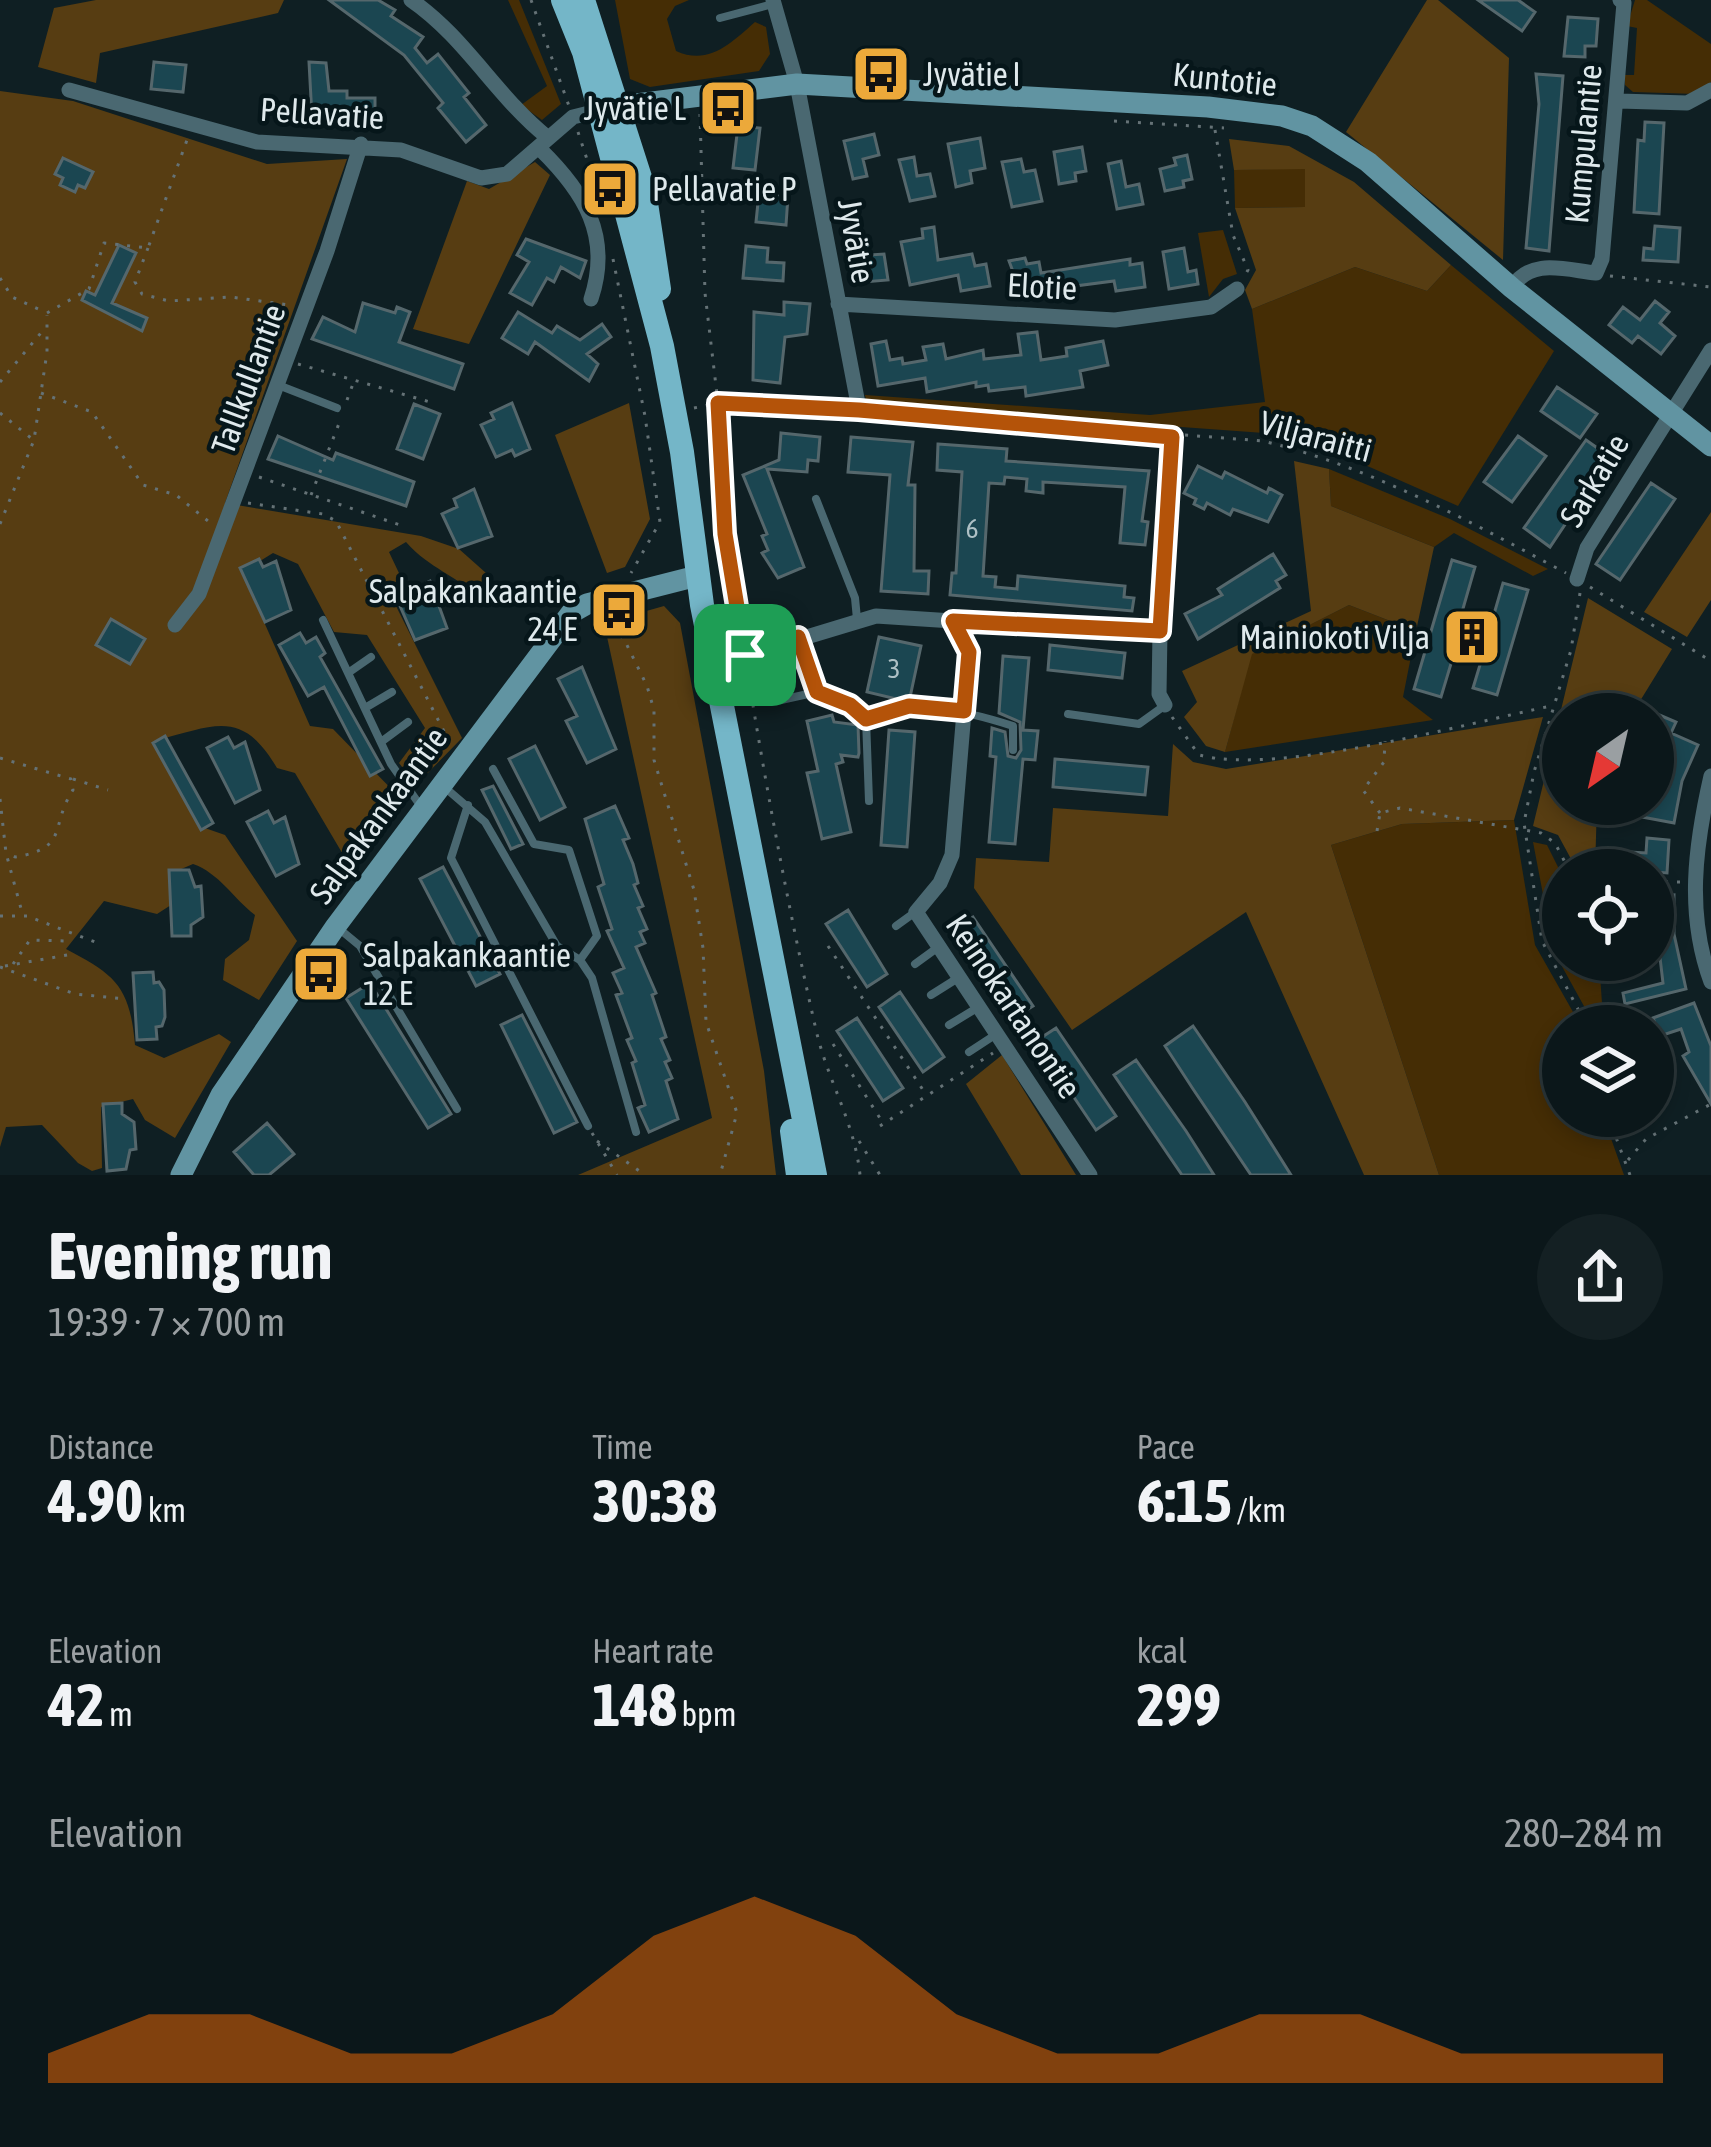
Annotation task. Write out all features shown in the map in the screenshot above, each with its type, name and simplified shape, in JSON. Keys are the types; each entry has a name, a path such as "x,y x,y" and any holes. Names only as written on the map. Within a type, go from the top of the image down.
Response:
{"main road":[{"path":"563,0 610,108 649,218 662,346 682,452 697,576 815,1175"},
{"path":"583,0 610,108"},
{"path":"775,980 798,1175"}],"street":[{"path":"411,0 437,18 579,190 592,214 600,251 591,299"},
{"name":"Kumpulantie","path":"1512,288 1520,274 1533,268 1596,273 1602,259 1619,101 1623,1"},
{"name":"Jyvätie","path":"774,2 797,84 859,410"},
{"name":"Kuntotie","path":"610,108 797,84 1208,107 1282,116 1312,125 1368,162 1512,288 1711,446"},
{"name":"Pellavatie","path":"69,90 257,142 361,144 401,150 481,178 507,174 573,118 610,108"},
{"path":"1619,101 1687,103 1711,90"},
{"name":"Tallkullantie","path":"175,625 199,594 361,144"},
{"name":"Elotie","path":"838,304 1115,320 1211,307 1237,289"},
{"name":"Sarkatie","path":"1577,579 1587,548 1711,350"},
{"path":"1166,705 1159,694 1169,478"},
{"name":"Salpakankaantie","path":"181,1175 221,1095 336,926 572,613 587,604 697,576"},
{"path":"714,665 857,620 903,615 1160,631"},
{"name":"Keinokartanontie","path":"953,621 969,652 952,855 940,883 916,912 1090,1175"},
{"path":"1711,776 1696,855 1694,903 1700,952 1711,982"}],"lane":[{"path":"720,18 774,2"},
{"path":"277,385 337,409"},
{"path":"816,499 855,598 857,620"},
{"path":"323,620 381,742 423,810"},
{"path":"798,637 817,692"},
{"path":"348,673 371,657"},
{"path":"365,708 392,692"},
{"path":"781,700 817,692 850,705 866,719 869,801"},
{"path":"1068,714 1139,724 1166,705"},
{"path":"866,719 909,706 964,711 1013,726 1013,750"},
{"path":"381,742 408,722"},
{"path":"493,769 534,844 569,850 597,936 580,960"},
{"path":"441,784 485,822 557,946 580,960 592,978 636,1132"},
{"path":"468,805 451,858 588,1126"},
{"path":"896,926 916,912"},
{"path":"336,926 360,946 457,1109"},
{"path":"915,964 938,946"},
{"path":"931,995 959,977"},
{"path":"949,1025 978,1007"},
{"path":"969,1052 1000,1040"}],"path":[{"path":"714,110 700,112 705,292 718,403 725,534 790,920 823,1058 856,1136 880,1175"},
{"path":"1100,120 1232,129"},
{"path":"194,123 135,283 142,294 169,301 231,297 283,307 308,300"},
{"path":"1214,127 1232,235 1248,270 1237,289"},
{"path":"47,313 89,289 104,243 148,248"},
{"path":"1596,273 1711,287"},
{"path":"0,278 12,297 47,313"},
{"path":"0,524 34,440 47,313"},
{"path":"0,382 45,328"},
{"path":"285,361 430,402"},
{"path":"311,495 355,380"},
{"path":"40,392 92,412 143,485 176,495 223,530"},
{"name":"Viljaraitti","path":"693,408 718,403 859,410 1263,441 1317,454 1459,514 1711,661"},
{"path":"0,413 34,440"},
{"path":"629,577 660,522 645,416"},
{"path":"1169,478 1172,437"},
{"path":"246,472 406,527"},
{"path":"234,501 323,514 336,521 383,621 454,750"},
{"path":"1557,693 1578,617 1577,579"},
{"path":"596,617 624,639 647,686 654,710 654,760 694,890 704,948 706,1022 737,1113 720,1175"},
{"path":"1166,705 1198,754 1226,762 1310,754 1542,708"},
{"path":"1377,831 1380,813 1363,790 1384,762 1385,739"},
{"path":"1542,744 1526,830 1542,941 1576,1005"},
{"path":"0,758 108,790"},
{"path":"6,853 15,857 38,854 57,838 59,810 73,790 71,779"},
{"path":"0,799 6,853 22,916"},
{"path":"1380,813 1400,808 1526,830 1558,849"},
{"path":"0,860 6,853"},
{"path":"0,916 22,916 95,942"},
{"path":"12,965 30,940 67,941"},
{"path":"829,946 927,1096"},
{"path":"2,967 73,954"},
{"path":"2,967 75,994 126,999"},
{"path":"833,1044 882,1125 1000,1040"},
{"path":"1628,1160 1646,1139 1711,1104"},
{"path":"588,1126 617,1175"},
{"path":"856,1136 860,1175"},
{"path":"1618,1137 1630,1175"},
{"path":"597,1142 645,1175"}],"shaded area":[{"path":"96,0 284,0 278,13 100,53 96,83 38,67 54,8"},
{"path":"508,0 519,0 561,104 542,120 521,105 547,86"},
{"path":"615,0 689,0 675,6 667,19 676,51 709,54 755,22 766,27 770,54 759,71 650,87 630,79"},
{"path":"1427,0 1438,0 1509,58 1503,260 1346,132"},
{"path":"1635,0 1647,0 1711,44 1711,82 1697,94 1633,92 1625,85 1625,75 1634,75 1637,28 1627,26"},
{"path":"0,91 73,101 267,164 347,159 225,503 421,536 459,549 486,573 478,598 406,542 389,552 407,590 396,606 462,738 416,785 399,763 425,728 367,635 334,632 298,564 273,553 242,572 310,726 333,729 405,803 351,868 295,773 277,768 252,737 226,726 158,740 202,827 225,835 297,941 259,1000 223,980 225,959 249,940 255,915 211,873 193,864 172,873 171,905 157,914 104,901 66,949 117,985 129,1009 135,1045 164,1058 219,1034 231,1042 175,1138 145,1120 133,1099 101,1107 102,1168 92,1171 42,1125 6,1127 0,1147"},
{"path":"1229,139 1289,146 1354,182 1451,265 1427,291 1355,267 1252,309 1245,290 1256,270 1235,208 1305,207 1305,169 1234,170"},
{"path":"535,162 550,175 469,344 413,329 467,181 489,189"},
{"path":"1305,168 1305,207 1235,208 1234,170"},
{"path":"1223,230 1237,274 1223,279 1209,297 1198,233"},
{"path":"1451,265 1554,351 1458,506 1313,442 1264,433 867,404 865,395 1150,415 1265,402 1252,309 1355,267 1427,291"},
{"path":"629,403 650,519 625,567 607,573 555,435"},
{"path":"1294,461 1329,469 1331,506 1434,547 1416,631 1349,605 1252,654 1225,752 1206,746 1184,717 1197,702 1182,671 1311,611"},
{"path":"1329,469 1450,519 1548,569 1533,576 1454,533 1434,547 1331,506"},
{"path":"1711,512 1711,600 1687,637 1644,612"},
{"path":"1588,598 1672,649 1645,693 1565,693"},
{"path":"1349,605 1416,631 1403,697 1433,720 1225,752 1251,654"},
{"path":"664,606 680,623 764,1071 776,1175 578,1175 712,1118 604,623"},
{"path":"1542,717 1514,820 1402,824 1331,845 1439,1175 1364,1175 1246,912 1072,1030 974,888 976,858 1049,862 1053,808 1168,816 1173,744 1193,762 1226,769"},
{"path":"1542,789 1542,825 1596,825 1596,849 1566,849 1558,835 1533,826"},
{"path":"1514,820 1535,945 1542,957 1542,981 1555,981 1569,1005 1542,1005 1542,1137 1610,1137 1624,1175 1439,1175 1331,845 1402,824"},
{"path":"1533,842 1549,849 1542,849 1542,889"},
{"path":"1570,981 1600,981 1603,1005 1583,1005"},
{"path":"1002,1055 1076,1175 1021,1175 966,1084"}],"building":[{"path":"329,0 378,0 395,10 391,16 423,37 415,48 427,63 438,54 469,93 464,97 486,125 466,142 438,108 443,103 404,55"},
{"path":"1478,0 1518,0 1535,12 1522,31"},
{"path":"1568,17 1598,19 1596,46 1585,46 1585,57 1564,56"},
{"path":"154,62 186,65 183,92 151,89"},
{"path":"309,62 326,63 329,91 347,91 347,98 375,98 375,122 312,117"},
{"path":"1536,74 1563,76 1549,251 1526,248 1539,104"},
{"path":"1645,122 1664,123 1659,214 1634,212 1638,140 1644,141"},
{"path":"738,126 760,128 755,170 733,168"},
{"path":"874,134 879,155 863,159 867,176 853,179 844,141"},
{"path":"980,138 985,168 970,171 972,183 956,187 948,144"},
{"path":"1082,147 1086,171 1075,173 1076,181 1059,184 1054,152"},
{"path":"1187,155 1192,179 1183,181 1184,187 1165,191 1160,169 1176,165 1174,158"},
{"path":"914,157 917,176 930,174 935,196 910,201 899,160"},
{"path":"63,158 93,172 85,188 78,185 75,192 60,185 63,178 55,174"},
{"path":"1021,159 1024,172 1035,170 1042,201 1012,207 1002,162"},
{"path":"1121,161 1126,187 1139,184 1143,204 1117,209 1108,164"},
{"path":"759,193 788,196 786,225 756,222"},
{"path":"1655,226 1680,228 1678,262 1643,260 1644,248 1653,249"},
{"path":"934,227 938,260 972,254 975,266 986,264 990,286 961,291 958,275 910,285 901,242 923,238 922,229"},
{"path":"526,239 586,261 580,278 561,267 554,282 547,278 532,305 510,293 529,262 517,255"},
{"path":"868,239 870,255 884,254 888,280 864,282 853,241"},
{"path":"119,245 136,253 112,303 147,318 142,331 82,300 86,291 95,295"},
{"path":"746,246 768,248 767,262 784,263 783,281 743,278"},
{"path":"1184,248 1188,272 1196,270 1198,284 1169,289 1163,252"},
{"path":"1025,258 1027,264 1039,262 1041,273 1130,259 1130,265 1142,263 1145,287 1116,291 1114,281 1021,293 1009,261"},
{"path":"1655,301 1669,312 1660,323 1675,336 1661,354 1638,336 1632,343 1609,325 1623,307 1640,320"},
{"path":"784,302 810,304 807,334 785,337 780,383 753,380 754,312 784,315"},
{"path":"363,303 395,313 397,307 410,312 399,342 463,364 454,389 312,339 323,317 355,332"},
{"path":"518,312 552,333 557,326 580,340 602,324 611,337 587,354 598,364 589,381 535,342 528,354 502,338"},
{"path":"1037,332 1041,360 1067,356 1066,348 1103,341 1108,365 1080,371 1083,387 1026,396 1025,387 989,391 988,385 976,387 976,382 927,392 925,378 878,386 871,344 886,341 890,360 902,358 903,364 926,360 923,347 943,344 946,359 983,350 984,359 1021,355 1018,334"},
{"path":"1557,387 1597,414 1580,438 1541,411"},
{"path":"512,403 530,449 496,457 481,425 494,419 491,413"},
{"path":"414,404 440,414 423,459 397,449"},
{"path":"781,433 820,437 818,461 808,460 807,472 767,469 804,567 778,578 762,553 768,550 762,536 767,534 743,475 779,460"},
{"path":"278,436 333,460 336,453 414,482 406,506 268,459"},
{"path":"1518,436 1546,456 1512,502 1484,482"},
{"path":"851,437 913,442 908,485 915,485 914,571 929,571 928,594 881,591 890,475 848,472"},
{"path":"1586,440 1610,457 1550,547 1524,528"},
{"path":"938,444 1007,449 1006,461 1149,471 1142,521 1148,522 1145,545 1120,543 1125,487 1043,482 1043,493 1026,491 1027,479 1005,477 1004,484 989,483 983,576 996,577 995,587 1017,589 1018,576 1125,586 1124,597 1134,598 1132,611 950,595 952,573 956,573 962,472 937,470"},
{"path":"1198,466 1282,495 1268,522 1233,509 1230,515 1207,503 1204,509 1194,504 1196,499 1184,493"},
{"path":"1651,483 1675,499 1620,580 1596,564"},
{"path":"474,489 492,536 458,548 442,514 457,507 454,499"},
{"path":"1273,554 1286,575 1276,581 1280,588 1198,639 1185,614 1222,595 1218,589"},
{"path":"259,559 263,567 276,561 291,610 265,622 240,568"},
{"name":"Mainiokoti Vilja","path":"1452,560 1475,567 1460,619 1490,628 1503,583 1528,590 1497,695 1473,688 1483,655 1456,647 1441,697 1414,689"},
{"path":"430,581 447,628 415,640 400,606 413,599 410,591"},
{"path":"111,619 145,639 130,664 96,645"},
{"path":"300,633 306,643 316,637 325,653 320,657 383,769 370,776 324,687 308,696 279,645"},
{"path":"879,637 921,646 909,702 867,692"},
{"path":"1050,645 1125,653 1122,678 1048,670"},
{"path":"1003,656 1029,658 1023,730 1038,731 1035,760 1023,759 1015,844 989,842 996,757 990,756 992,728 1005,732 1008,756 1016,758 1021,750 1020,722 999,713"},
{"path":"582,667 616,749 587,763 566,721 577,716 558,679"},
{"path":"832,715 834,722 858,725 859,753 858,757 841,755 843,762 836,764 851,832 822,839 807,773 818,771 807,721"},
{"path":"889,730 915,732 907,847 881,845"},
{"path":"1674,734 1698,745 1682,781 1674,823"},
{"path":"165,736 213,823 201,830 153,743"},
{"path":"228,737 234,748 245,742 260,790 235,803 207,748"},
{"path":"535,746 565,807 540,820 509,759"},
{"path":"1055,759 1148,767 1145,795 1053,787"},
{"path":"493,786 523,844 511,849 482,790"},
{"path":"615,806 629,838 623,840 643,906 638,908 647,929 640,932 645,943 636,947 656,993 652,995 666,1037 661,1039 670,1060 665,1062 672,1078 666,1081 678,1119 649,1132 638,1108 645,1105 627,1040 632,1038 616,995 622,993 613,973 624,968 607,931 612,929 598,887 604,884 585,819"},
{"path":"268,811 274,823 285,817 299,864 276,876 247,822"},
{"path":"1647,838 1669,840 1668,849 1646,849"},
{"path":"443,867 500,974 476,986 420,879"},
{"path":"169,870 189,870 195,887 201,886 203,917 191,925 191,936 172,936"},
{"path":"848,910 887,974 867,987 826,924"},
{"path":"973,917 1033,1006 1012,1019 952,931"},
{"path":"1674,934 1686,989 1625,1004 1623,993 1674,981"},
{"path":"153,972 154,983 159,982 164,990 165,1017 162,1026 156,1027 157,1039 137,1040 133,973"},
{"path":"370,983 451,1114 428,1128 346,998"},
{"path":"900,992 944,1057 923,1072 879,1007"},
{"path":"1694,1003 1711,1046 1711,1104 1683,1056 1689,1052 1681,1029 1674,1031 1674,1010"},
{"path":"522,1015 577,1122 554,1133 501,1025"},
{"path":"857,1018 903,1088 883,1101 837,1031"},
{"path":"1193,1026 1291,1175 1251,1175 1193,1089 1165,1046"},
{"path":"1056,1028 1116,1116 1096,1130 1036,1041"},
{"path":"1136,1060 1214,1175 1182,1175 1114,1075"},
{"path":"122,1103 122,1114 134,1122 136,1149 130,1150 126,1169 107,1171 103,1104"},
{"path":"267,1123 294,1154 269,1175 254,1175 234,1152"}],"place":[{"name":"Jyvätie I","path":"881,74"},
{"name":"Jyvätie L","path":"728,108"},
{"name":"Pellavatie P","path":"610,189"},
{"name":"Salpakankaantie 24 E","path":"619,610"},
{"name":"Mainiokoti Vilja","path":"1472,637"},
{"name":"Salpakankaantie 12 E","path":"321,974"}],"route":[{"path":"718,403 1172,437 1160,631 953,621 969,652 964,711 909,706 866,719 850,705 817,692 798,637 745,655 725,534 718,403"}]}
